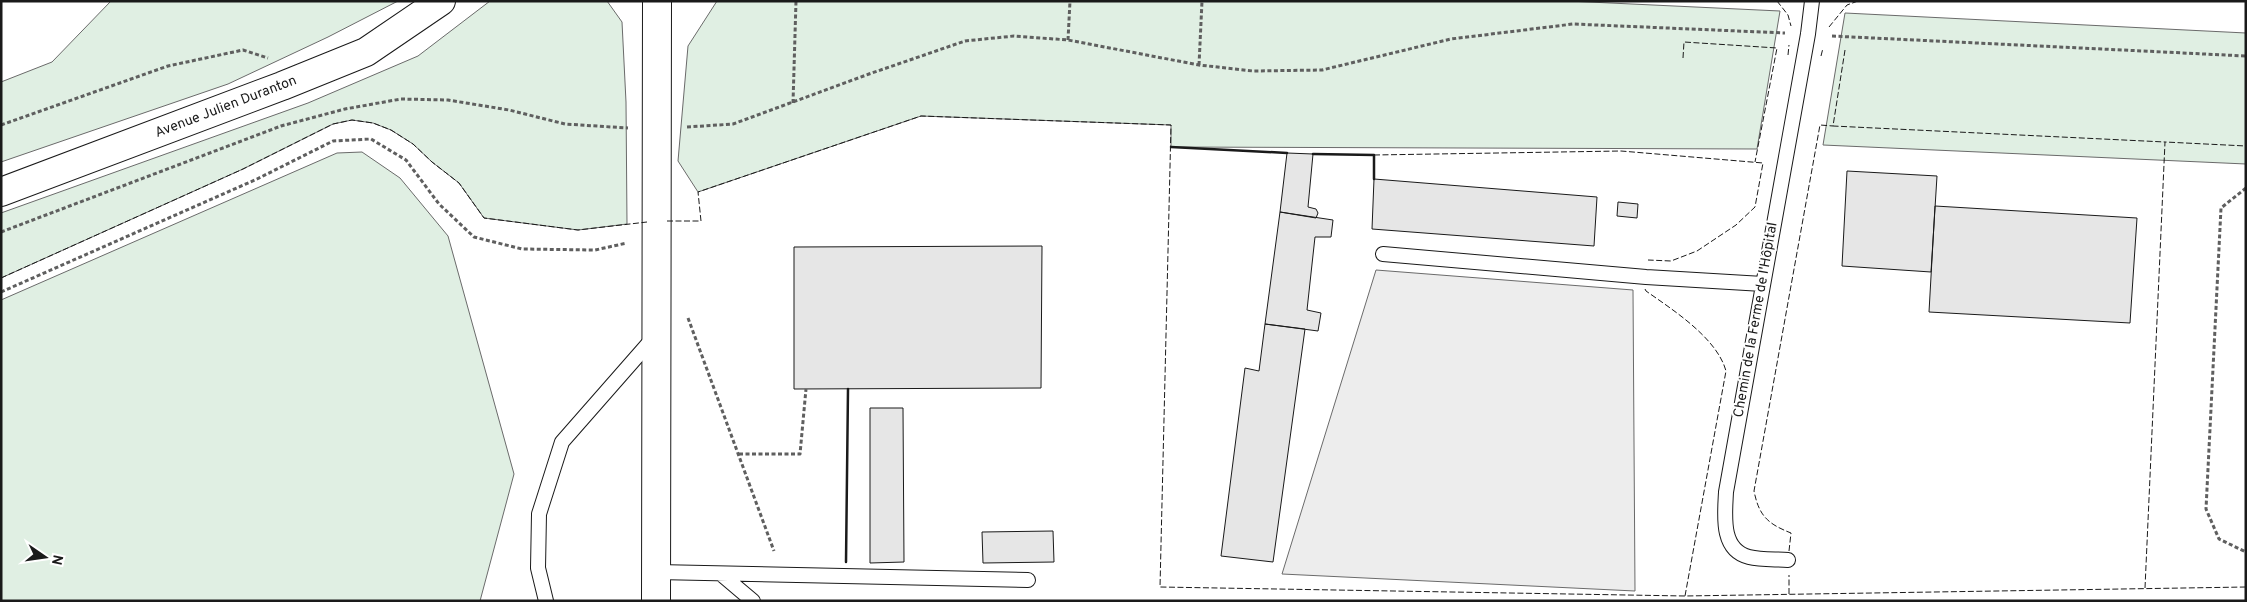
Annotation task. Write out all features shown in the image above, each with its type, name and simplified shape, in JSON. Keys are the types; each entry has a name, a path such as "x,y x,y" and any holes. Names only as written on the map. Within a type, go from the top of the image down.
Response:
{"street":[{"name":"Avenue Julien Duranton","path":"1,192 282,86 366,52 441,1"},
{"path":"656,601 658,333 657,1"}],"lane":[{"name":"Chemin de la Ferme de l'Hôpital","path":"1788,560 1748,557 1734,550 1725,529 1726,492 1808,34 1812,1"},
{"path":"1383,254 1646,277 1763,284"},
{"path":"546,601 538,568 539,514 562,442 658,333"},
{"path":"656,572 1028,580"},
{"path":"721,574 753,601"}],"path":[{"path":"793,103 796,1"},
{"path":"1068,40 1070,1"},
{"path":"1199,64 1202,1"},
{"path":"1,232 281,126 345,109 401,99 448,100 479,104 565,124 656,129 733,124 869,74 965,42 1014,36 1068,40 1199,64 1253,71 1322,70 1451,39 1573,24 2246,56"},
{"path":"1,124 168,66 242,50"},
{"path":"1,292 257,179 333,141 371,138 406,160 439,204 474,237 522,248 595,250 658,236"},
{"path":"2246,188 2222,208 2206,509 2219,539 2246,552"},
{"path":"688,317 776,555"},
{"path":"739,454 800,454 806,389"}],"green space":[{"path":"111,1 398,1 328,37 228,84 1,162 1,82 52,62"},
{"path":"490,1 607,1 622,22 626,102 627,224 578,230 484,218 459,183 413,144 391,130 373,123 352,120 333,124 243,169 1,278 1,213 308,103 418,56"},
{"path":"717,1 1568,1 1780,11 1757,149 1171,147 1171,125 921,116 698,192 678,161 688,46"},
{"path":"1845,13 2246,33 2246,164 1823,145"},
{"path":"362,152 400,178 448,236 514,474 480,601 1,601 1,300 337,153"}],"shaded area":[{"path":"1376,270 1633,290 1635,591 1282,574"}],"building":[{"path":"1287,153 1313,154 1308,207 1316,209 1318,213 1316,218 1280,212"},
{"path":"1847,171 1937,176 1931,272 1842,266"},
{"path":"1374,179 1597,197 1594,246 1372,229"},
{"path":"1618,202 1638,204 1637,218 1617,216"},
{"path":"1935,206 2137,218 2130,323 1929,312"},
{"path":"1280,212 1333,220 1331,237 1315,237 1307,310 1321,313 1318,331 1265,324"},
{"path":"1042,246 1041,388 794,389 794,247"},
{"path":"1265,324 1305,329 1273,562 1221,556 1245,368 1259,371"},
{"path":"870,408 903,408 904,562 870,563"},
{"path":"1053,531 1054,562 983,563 982,532"}],"fence":[{"path":"1777,1 1788,15 1791,26"},
{"path":"1829,27 1847,5 1858,1"},
{"path":"1683,58 1684,42 1777,48 1755,162"},
{"path":"1788,55 1789,45"},
{"path":"1821,56 1823,48"},
{"path":"1845,50 1833,126 2165,142"},
{"path":"667,221 701,221 698,192 921,116 1171,125 1160,587 1685,596 2246,587"},
{"path":"1,278 243,169 333,124 352,120 373,123 391,130 413,144 459,183 484,218 578,230 647,222"},
{"path":"1789,551 1791,533 1776,526 1766,518 1759,507 1754,491 1820,125 1833,126"},
{"path":"2145,588 2165,142 2246,146"},
{"path":"1374,155 1621,151 1763,163 1755,207 1736,225 1697,251 1671,261 1648,260"},
{"path":"1645,289 1704,336 1714,347 1726,371 1685,596"},
{"path":"1789,575 1789,594"}],"wall":[{"path":"1171,147 1287,153"},
{"path":"1313,154 1374,155 1374,179"},
{"path":"846,562 848,389"}]}
